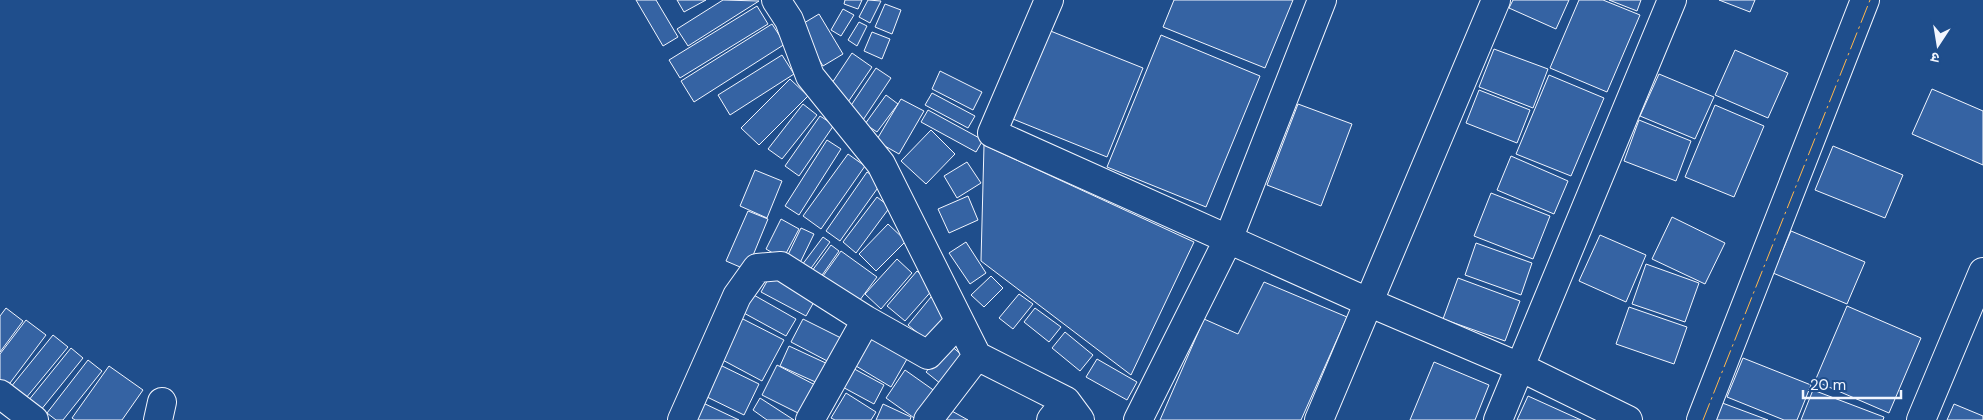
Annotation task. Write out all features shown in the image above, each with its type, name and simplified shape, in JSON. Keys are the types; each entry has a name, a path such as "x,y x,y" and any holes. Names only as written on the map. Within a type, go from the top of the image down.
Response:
{"street":[{"path":"776,0 789,20 810,76 881,164 977,356 1066,414"},
{"path":"1049,0 992,133 1228,240 1520,367 1628,420"},
{"path":"1138,420 1228,240 1322,0"},
{"path":"1319,420 1496,0"},
{"path":"1498,420 1672,0"},
{"path":"1701,420 1865,0"},
{"path":"682,420 736,296 757,268 781,266 866,320 928,355 959,322"},
{"path":"1921,420 1983,272"},
{"path":"810,420 866,320"},
{"path":"928,420 977,356"},
{"path":"0,394 34,420"}],"building":[{"path":"636,0 656,0 678,37 663,46"},
{"path":"677,0 706,0 684,12"},
{"path":"723,0 759,1 688,46 677,29"},
{"path":"845,0 862,0 858,9 844,4"},
{"path":"868,0 881,1 870,23 859,17"},
{"path":"1174,0 1293,0 1265,68 1163,27"},
{"path":"1513,0 1569,0 1556,29 1509,8"},
{"path":"1579,0 1603,0 1640,15 1607,92 1550,68"},
{"path":"1609,0 1641,0 1637,11"},
{"path":"1719,0 1755,0 1750,12"},
{"path":"885,4 901,10 892,34 875,27"},
{"path":"757,6 768,24 680,78 669,60"},
{"path":"843,9 854,15 841,36 831,30"},
{"path":"819,14 843,54 823,66 799,26"},
{"path":"859,22 867,26 857,46 848,40"},
{"path":"772,24 785,44 694,102 681,81"},
{"path":"1043,28 1143,68 1107,157 1008,117"},
{"path":"872,32 890,39 882,59 864,51"},
{"path":"1161,35 1260,76 1206,207 1107,167"},
{"path":"1494,49 1548,69 1533,108 1479,87"},
{"path":"1735,50 1788,73 1768,118 1715,95"},
{"path":"852,53 872,67 846,105 826,92"},
{"path":"782,55 794,74 730,115 718,95"},
{"path":"876,68 891,78 861,123 846,113"},
{"path":"940,71 982,92 973,110 932,89"},
{"path":"1659,74 1714,97 1695,139 1640,116"},
{"path":"1549,75 1604,98 1571,176 1516,154"},
{"path":"790,79 808,96 759,145 741,128"},
{"path":"1932,89 1983,111 1983,165 1912,134"},
{"path":"1479,90 1530,110 1517,143 1466,123"},
{"path":"932,93 975,116 968,128 925,105"},
{"path":"886,95 898,104 877,132 865,124"},
{"path":"901,99 924,111 899,154 876,141"},
{"path":"803,104 817,115 782,159 768,149"},
{"path":"1298,104 1352,124 1321,206 1267,185"},
{"path":"1715,105 1764,126 1734,197 1685,177"},
{"path":"928,110 983,140 976,152 921,122"},
{"path":"820,116 834,125 799,176 785,166"},
{"path":"1639,120 1691,141 1676,181 1624,161"},
{"path":"931,130 955,154 926,184 901,161"},
{"path":"827,140 841,149 799,215 785,206"},
{"path":"984,145 1194,242 1131,375 981,261"},
{"path":"1833,146 1903,175 1885,218 1815,190"},
{"path":"848,154 865,166 821,229 803,216"},
{"path":"1511,156 1568,181 1554,214 1497,190"},
{"path":"967,162 981,183 957,198 944,176"},
{"path":"755,170 782,181 767,218 740,206"},
{"path":"867,172 882,182 840,241 826,231"},
{"path":"1491,193 1550,216 1533,259 1474,236"},
{"path":"968,196 978,220 949,233 938,209"},
{"path":"877,197 890,207 856,253 843,242"},
{"path":"748,211 768,219 747,270 726,261"},
{"path":"1672,217 1725,243 1705,284 1652,259"},
{"path":"781,219 799,229 783,259 766,249"},
{"path":"888,224 906,241 876,271 859,254"},
{"path":"801,228 814,234 798,267 785,261"},
{"path":"1791,231 1865,262 1847,304 1773,273"},
{"path":"1600,235 1646,255 1626,302 1579,281"},
{"path":"823,237 830,242 809,271 802,265"},
{"path":"966,242 986,273 970,284 949,253"},
{"path":"1476,243 1532,263 1521,295 1465,275"},
{"path":"831,245 839,251 818,281 809,275"},
{"path":"841,251 877,277 854,308 818,283"},
{"path":"897,259 912,273 881,309 865,294"},
{"path":"1646,264 1699,283 1685,322 1632,304"},
{"path":"917,271 935,287 905,321 887,306"},
{"path":"770,276 815,300 806,316 761,292"},
{"path":"991,276 1003,288 984,307 971,295"},
{"path":"1458,278 1520,301 1505,341 1443,319"},
{"path":"1264,282 1347,317 1301,420 1160,420 1204,319 1238,334"},
{"path":"752,294 796,319 786,336 742,312"},
{"path":"1019,294 1033,304 1013,329 999,318"},
{"path":"931,297 953,315 930,343 908,325"},
{"path":"1847,306 1921,338 1889,413 1815,381"},
{"path":"1629,307 1687,327 1674,364 1616,344"},
{"path":"6,308 23,321 0,352 0,316"},
{"path":"1035,308 1061,327 1049,342 1024,322"},
{"path":"739,317 784,340 762,381 717,357"},
{"path":"803,319 845,340 833,364 791,342"},
{"path":"26,320 46,335 7,387 0,381 0,354"},
{"path":"1065,332 1093,355 1080,371 1052,348"},
{"path":"53,335 68,347 21,404 6,393"},
{"path":"868,336 907,359 891,387 851,363"},
{"path":"949,344 963,356 941,384 926,372"},
{"path":"789,346 830,365 822,385 780,366"},
{"path":"71,348 83,358 36,416 24,406"},
{"path":"1743,358 1811,385 1797,420 1784,420 1727,397"},
{"path":"1097,359 1137,382 1127,400 1086,377"},
{"path":"88,360 102,371 63,420 56,420 47,413"},
{"path":"1434,362 1489,385 1475,420 1410,420"},
{"path":"718,364 759,384 744,415 703,395"},
{"path":"777,365 817,386 802,415 762,395"},
{"path":"847,365 884,385 874,404 837,384"},
{"path":"109,366 143,390 122,420 75,420 72,418"},
{"path":"905,370 939,394 917,420 886,398"},
{"path":"1813,390 1884,417 1883,420 1801,420"},
{"path":"846,393 876,412 871,420 835,420 831,418"},
{"path":"1528,396 1581,420 1517,420"},
{"path":"760,398 794,420 767,420 753,410"},
{"path":"1717,401 1768,420 1710,420"},
{"path":"701,402 739,420 692,420"},
{"path":"883,404 911,417 910,420 876,420"},
{"path":"1954,404 1983,416 1983,420 1947,420"},
{"path":"950,410 968,420 945,420"}],"power":[{"path":"1703,420 1870,0"}]}
